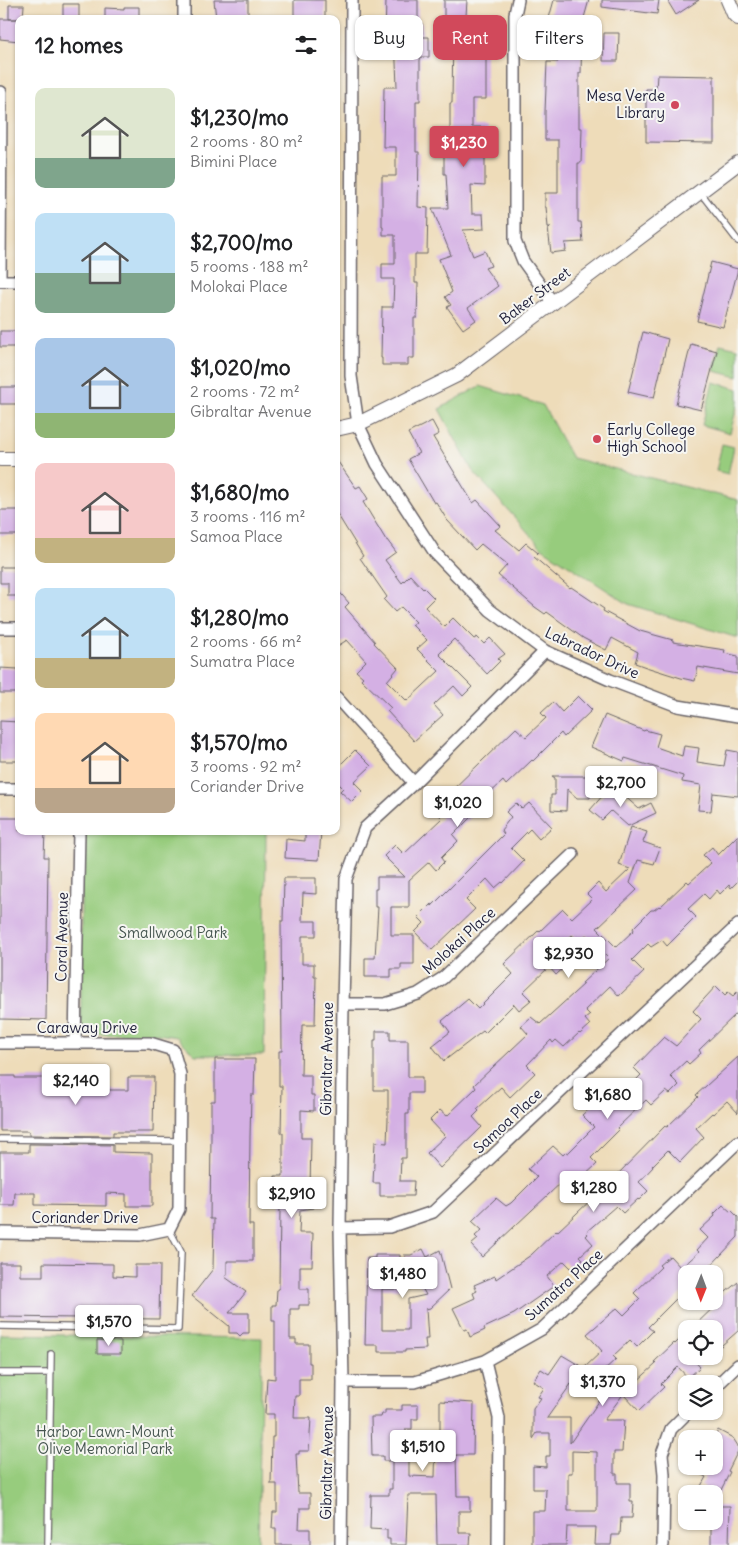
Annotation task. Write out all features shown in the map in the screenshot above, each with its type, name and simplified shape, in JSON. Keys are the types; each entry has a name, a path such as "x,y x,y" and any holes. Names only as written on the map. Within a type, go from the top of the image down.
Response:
{"street":[{"path":"184,0 184,15"},
{"name":"Labrador Drive","path":"352,0 351,376 358,424 377,464 435,553 490,610 545,651 610,680 678,706 738,716"},
{"path":"518,0 515,14 515,241 523,261 553,303"},
{"path":"728,0 734,14 738,18"},
{"path":"1,92 0,281 15,281"},
{"name":"Baker Street","path":"340,428 358,424 457,374 738,163"},
{"path":"0,459 15,459"},
{"path":"0,628 15,628"},
{"name":"Gibraltar Avenue","path":"341,1545 343,1382 340,1228 346,880 365,828 414,783 545,651"},
{"path":"340,701 414,783"},
{"path":"0,789 15,789"},
{"name":"Coral Avenue","path":"75,1043 79,835"},
{"name":"Molokai Place","path":"343,1004 385,1004 418,994 443,978 573,854"},
{"name":"Samoa Place","path":"340,1228 389,1227 433,1212 738,925"},
{"name":"Caraway Drive","path":"0,1043 150,1043 173,1050 180,1074 179,1141"},
{"path":"169,1229 179,1209 179,1141"},
{"name":"Sumatra Place","path":"343,1382 415,1382 485,1361 542,1329 738,1142"},
{"name":"Coriander Drive","path":"0,1233 140,1235 169,1229"},
{"path":"485,1361 499,1418 498,1545"},
{"path":"723,1379 738,1365"},
{"path":"663,1545 664,1474 662,1454 671,1429 680,1420"}],"lane":[{"path":"700,192 738,241"},
{"path":"0,1140 179,1141"},
{"path":"0,1326 178,1329 180,1252 169,1229"},
{"path":"48,1545 51,1354"},
{"path":"0,1372 51,1373"}],"green space":[{"path":"720,344 738,348 738,377 714,371"},
{"path":"713,382 738,389 738,403 730,433 702,425"},
{"path":"480,386 543,405 572,458 738,500 738,638 628,604 542,548 472,470 439,409"},
{"path":"722,444 734,447 728,474 716,471"},
{"name":"Smallwood Park","path":"81,835 266,835 264,1055 195,1055 177,1037 157,1034 81,1035"},
{"name":"Harbor Lawn-Mount Olive Memorial Park","path":"0,1334 262,1338 258,1545 0,1545"}],"building":[{"path":"214,0 248,0 248,15 216,15"},
{"path":"294,0 325,0 325,15 294,15"},
{"path":"386,0 418,0 418,15 386,15"},
{"path":"444,0 467,0 466,15 444,15"},
{"path":"554,0 589,0 585,15 550,15"},
{"path":"602,0 659,0 657,14 602,7"},
{"path":"667,0 699,0 676,15"},
{"path":"63,4 79,4 79,15 63,15"},
{"path":"9,5 24,5 23,15 15,15 15,19 9,19"},
{"path":"124,7 139,7 139,15 105,15 105,8 124,9"},
{"path":"0,19 15,19 15,41 0,39"},
{"path":"604,33 619,33 618,61 603,61"},
{"path":"423,37 429,37 429,57 423,57"},
{"path":"396,60 420,60 420,101 416,101 416,152 419,152 418,207 428,208 427,254 415,254 415,283 418,283 417,318 414,318 414,358 408,358 408,365 382,365 382,307 393,307 394,279 382,279 382,264 395,264 395,235 383,235 382,176 396,176 396,147 383,147 384,87 397,87"},
{"path":"453,60 486,60 486,99 472,99 472,127 485,127 485,186 471,185 472,214 483,214 484,229 463,230 473,256 485,251 491,266 485,268 498,286 468,308 476,320 463,329 447,307 451,305 445,297 452,292 439,259 451,255 432,208 448,208 444,154 450,154 450,103 452,103"},
{"path":"558,60 581,60 581,73 579,73 579,128 582,128 581,163 578,163 578,222 581,222 583,242 565,243 566,251 551,253 548,228 551,227 548,227 545,193 558,193 558,140 545,140 545,112 547,62 558,62"},
{"name":"Mesa Verde Library","path":"657,75 714,76 714,143 646,142 646,89 656,89"},
{"path":"711,262 738,269 723,327 697,321"},
{"path":"0,331 15,331 15,347 0,347"},
{"path":"643,332 668,339 654,398 628,392"},
{"path":"691,344 717,351 701,410 676,404"},
{"path":"0,387 15,387 15,404 0,404"},
{"path":"432,421 439,434 433,437 473,503 477,500 501,526 495,530 519,550 526,543 538,553 534,557 570,588 604,609 603,611 640,631 673,640 673,642 725,650 724,653 738,656 738,674 698,667 695,681 646,667 635,663 638,652 612,638 606,650 583,638 547,612 545,614 535,607 498,575 507,565 481,544 475,550 447,520 436,502 434,503 408,459 419,453 408,433"},
{"path":"340,465 356,488 360,486 368,499 363,502 386,540 396,552 385,560 402,583 410,575 434,598 425,607 444,627 453,618 474,639 477,637 484,644 490,638 505,654 498,659 500,661 487,674 454,639 439,654 472,687 463,696 454,686 434,705 443,715 414,741 387,711 391,708 361,679 363,677 356,671 366,661 347,640 340,644 340,593 349,603 345,607 374,643 398,668 387,681 407,701 439,671 417,649 427,640 412,625 416,622 401,607 395,612 384,600 387,597 360,558 363,556 340,519"},
{"path":"0,510 15,510 15,535 0,535"},
{"path":"0,567 15,567 15,596 8,596 8,583 0,583"},
{"path":"0,668 15,669 15,693 0,693"},
{"path":"578,696 592,710 564,737 561,733 506,785 503,781 483,800 488,806 478,816 475,813 453,835 458,841 441,858 444,862 436,870 429,862 409,880 409,907 391,907 391,935 414,935 414,964 401,964 401,969 391,969 391,977 365,977 365,958 375,958 378,907 375,907 377,877 405,877 384,856 395,845 404,854 442,818 435,811 449,797 447,795 516,728 526,737 546,718 541,713 553,702 562,712"},
{"path":"605,715 644,731 660,734 656,747 682,756 684,746 699,748 697,762 724,766 727,750 738,752 738,796 713,793 711,811 698,810 701,785 682,782 683,776 625,758 624,761 591,747"},
{"path":"0,721 15,722 15,761 0,761"},
{"path":"355,750 371,766 354,782 363,791 352,802 340,791 343,788 340,785 340,765"},
{"path":"552,776 590,776 590,798 577,798 567,789 566,811 551,810 551,795 555,795 555,778"},
{"path":"612,785 639,809 651,803 656,813 628,826 611,811 602,820 590,810"},
{"path":"516,803 522,809 529,803 552,827 539,839 530,829 511,848 524,861 503,883 495,888 487,879 466,900 475,909 432,950 415,932 424,923 418,917 431,904 432,906 504,834 501,830 511,817 506,812"},
{"path":"0,818 15,818 15,835 45,835 44,857 48,857 46,1020 0,1019"},
{"path":"631,827 647,832 643,842 660,848 654,864 638,860 630,883 637,890 597,928 616,947 651,910 660,907 687,881 689,883 711,863 703,855 712,847 718,855 738,835 738,881 731,888 729,885 720,894 717,890 709,899 704,894 688,909 696,917 667,946 662,940 651,947 648,944 632,960 644,972 619,996 610,986 585,1010 590,1015 585,1019 590,1025 564,1047 556,1040 553,1043 551,1040 527,1065 535,1073 510,1097 501,1087 477,1109 479,1111 473,1117 482,1127 440,1168 427,1153 445,1136 430,1120 440,1110 447,1116 476,1088 474,1085 528,1034 521,1026 531,1017 540,1024 584,984 582,983 609,958 586,935 579,942 572,935 558,950 570,962 556,975 549,967 523,992 531,1000 519,1010 514,1004 485,1033 483,1031 444,1061 432,1046 450,1032 442,1021 468,999 478,1009 513,974 504,964 539,930 563,909 572,918 592,899 587,894 598,883 606,892 630,869 619,865"},
{"path":"305,835 321,835 319,860 285,858 286,839 305,841"},
{"path":"284,878 316,878 316,894 303,893 302,921 316,921 316,936 302,936 302,964 314,964 314,976 316,976 315,1025 302,1025 301,1075 311,1075 311,1095 314,1095 314,1111 301,1110 301,1138 311,1138 310,1191 313,1191 313,1208 300,1210 299,1233 313,1233 312,1266 300,1266 300,1289 309,1289 309,1305 299,1305 299,1309 290,1309 290,1339 296,1339 296,1344 309,1344 309,1363 311,1363 311,1379 299,1379 299,1396 295,1396 294,1418 311,1418 309,1451 299,1451 299,1454 296,1454 298,1493 310,1493 310,1508 300,1508 299,1529 310,1529 310,1545 276,1545 276,1528 272,1528 273,1512 277,1512 277,1484 271,1484 274,1414 265,1414 267,1378 275,1379 275,1321 272,1321 272,1305 276,1305 277,1289 279,1289 280,1208 279,1191 275,1191 275,1176 283,1176 283,1133 281,1133 282,1086 279,1086 279,1051 282,1051 281,921 283,921"},
{"path":"716,986 725,995 728,992 733,996 738,991 738,1012 699,1050 701,1053 689,1064 686,1061 670,1076 679,1085 670,1094 666,1091 651,1105 646,1100 617,1128 619,1130 591,1158 597,1164 581,1179 575,1172 566,1181 565,1179 482,1257 471,1245 478,1239 475,1236 482,1230 472,1221 496,1198 506,1206 511,1203 537,1177 528,1169 553,1146 563,1155 566,1152 568,1153 594,1127 582,1115 608,1092 616,1100 641,1075 634,1068 664,1037 676,1046 701,1019 693,1011"},
{"path":"376,1031 390,1031 390,1040 408,1040 408,1077 422,1077 422,1093 409,1093 409,1114 406,1114 406,1158 401,1158 400,1181 414,1181 413,1196 380,1196 380,1183 373,1183 375,1142 387,1143 388,1119 388,1090 374,1090 374,1040 376,1040"},
{"path":"738,1057 738,1113 727,1101 712,1113 696,1128 704,1137 680,1162 668,1150 639,1182 648,1191 639,1200 623,1213 616,1206 586,1232 588,1234 586,1236 593,1244 580,1256 583,1259 572,1269 564,1261 547,1276 554,1286 514,1314 470,1337 467,1329 464,1330 453,1308 475,1298 473,1293 477,1291 474,1285 495,1276 496,1279 531,1255 614,1178 665,1126 667,1127 698,1097 696,1095"},
{"path":"215,1059 255,1059 254,1095 251,1095 249,1225 253,1225 253,1261 227,1261 227,1274 225,1277 246,1292 229,1313 249,1313 249,1333 243,1333 240,1336 237,1333 229,1333 229,1326 192,1296 213,1269 214,1219 210,1219 211,1101 215,1101"},
{"path":"0,1076 15,1076 15,1078 107,1078 107,1090 128,1090 128,1077 154,1077 153,1132 113,1132 113,1136 29,1135 29,1131 0,1131"},
{"path":"29,1144 113,1145 113,1152 152,1153 152,1206 126,1206 126,1194 106,1193 106,1206 35,1205 35,1193 15,1193 14,1205 0,1205 0,1152 29,1152"},
{"path":"723,1205 732,1211 738,1217 738,1237 712,1265 684,1265 699,1252 697,1250 708,1238 700,1230 715,1216 714,1214"},
{"path":"423,1249 427,1257 440,1250 450,1289 430,1308 426,1309 428,1339 425,1339 426,1349 405,1350 405,1352 378,1352 378,1345 365,1345 367,1258 375,1258 375,1255 400,1255 400,1289 382,1289 382,1330 408,1330 408,1299 426,1295 404,1255 411,1255"},
{"path":"670,1256 678,1265 678,1297 648,1327 653,1331 637,1347 630,1340 613,1356 616,1359 603,1371 624,1393 604,1420 624,1420 622,1452 614,1452 614,1474 617,1474 617,1483 630,1483 630,1502 633,1502 632,1518 621,1518 620,1535 612,1535 611,1545 595,1545 596,1527 567,1527 566,1545 532,1545 532,1511 545,1511 546,1489 533,1489 533,1466 546,1467 546,1456 550,1456 550,1433 537,1433 533,1439 533,1409 541,1398 538,1397 544,1388 533,1381 541,1369 549,1374 562,1355 584,1368 602,1351 587,1334 617,1308 624,1315 640,1299 634,1293 661,1267 659,1265","holes":["585,1375 604,1394 570,1443 570,1418 547,1418 571,1384 577,1387","572,1451 597,1452 597,1511 568,1511 568,1473 572,1473"]},
{"path":"0,1263 20,1263 20,1276 43,1276 43,1263 113,1264 113,1276 135,1277 135,1265 160,1265 159,1319 0,1317"},
{"path":"738,1282 738,1331 723,1344 723,1320 700,1320 711,1310 723,1310 723,1294"},
{"path":"97,1340 121,1341 121,1354 97,1354"},
{"path":"678,1341 678,1365 698,1365 700,1367 691,1375 685,1375 678,1367 661,1384 664,1387 639,1411 623,1394 656,1364 654,1362"},
{"path":"440,1401 474,1403 473,1455 456,1455 457,1496 470,1496 470,1511 459,1511 459,1533 471,1533 470,1545 437,1545 436,1495 408,1495 406,1545 390,1545 390,1539 387,1539 387,1530 370,1529 371,1495 389,1495 389,1489 392,1489 392,1461 383,1461 383,1456 372,1456 371,1417 381,1417 382,1414 385,1414 385,1410 402,1410 402,1405 418,1405 418,1419 412,1419 412,1429 406,1429 405,1457 409,1457 409,1476 435,1477 436,1440 440,1440"},
{"path":"723,1433 733,1438 738,1446 738,1451 728,1471 730,1472 723,1486 702,1485 706,1477 702,1475 723,1475"},
{"path":"723,1506 730,1506 729,1545 711,1545 711,1530 723,1530"}],"place":[{"name":"Mesa Verde Library","path":"675,105"},
{"name":"Early College High School","path":"597,439"}]}
